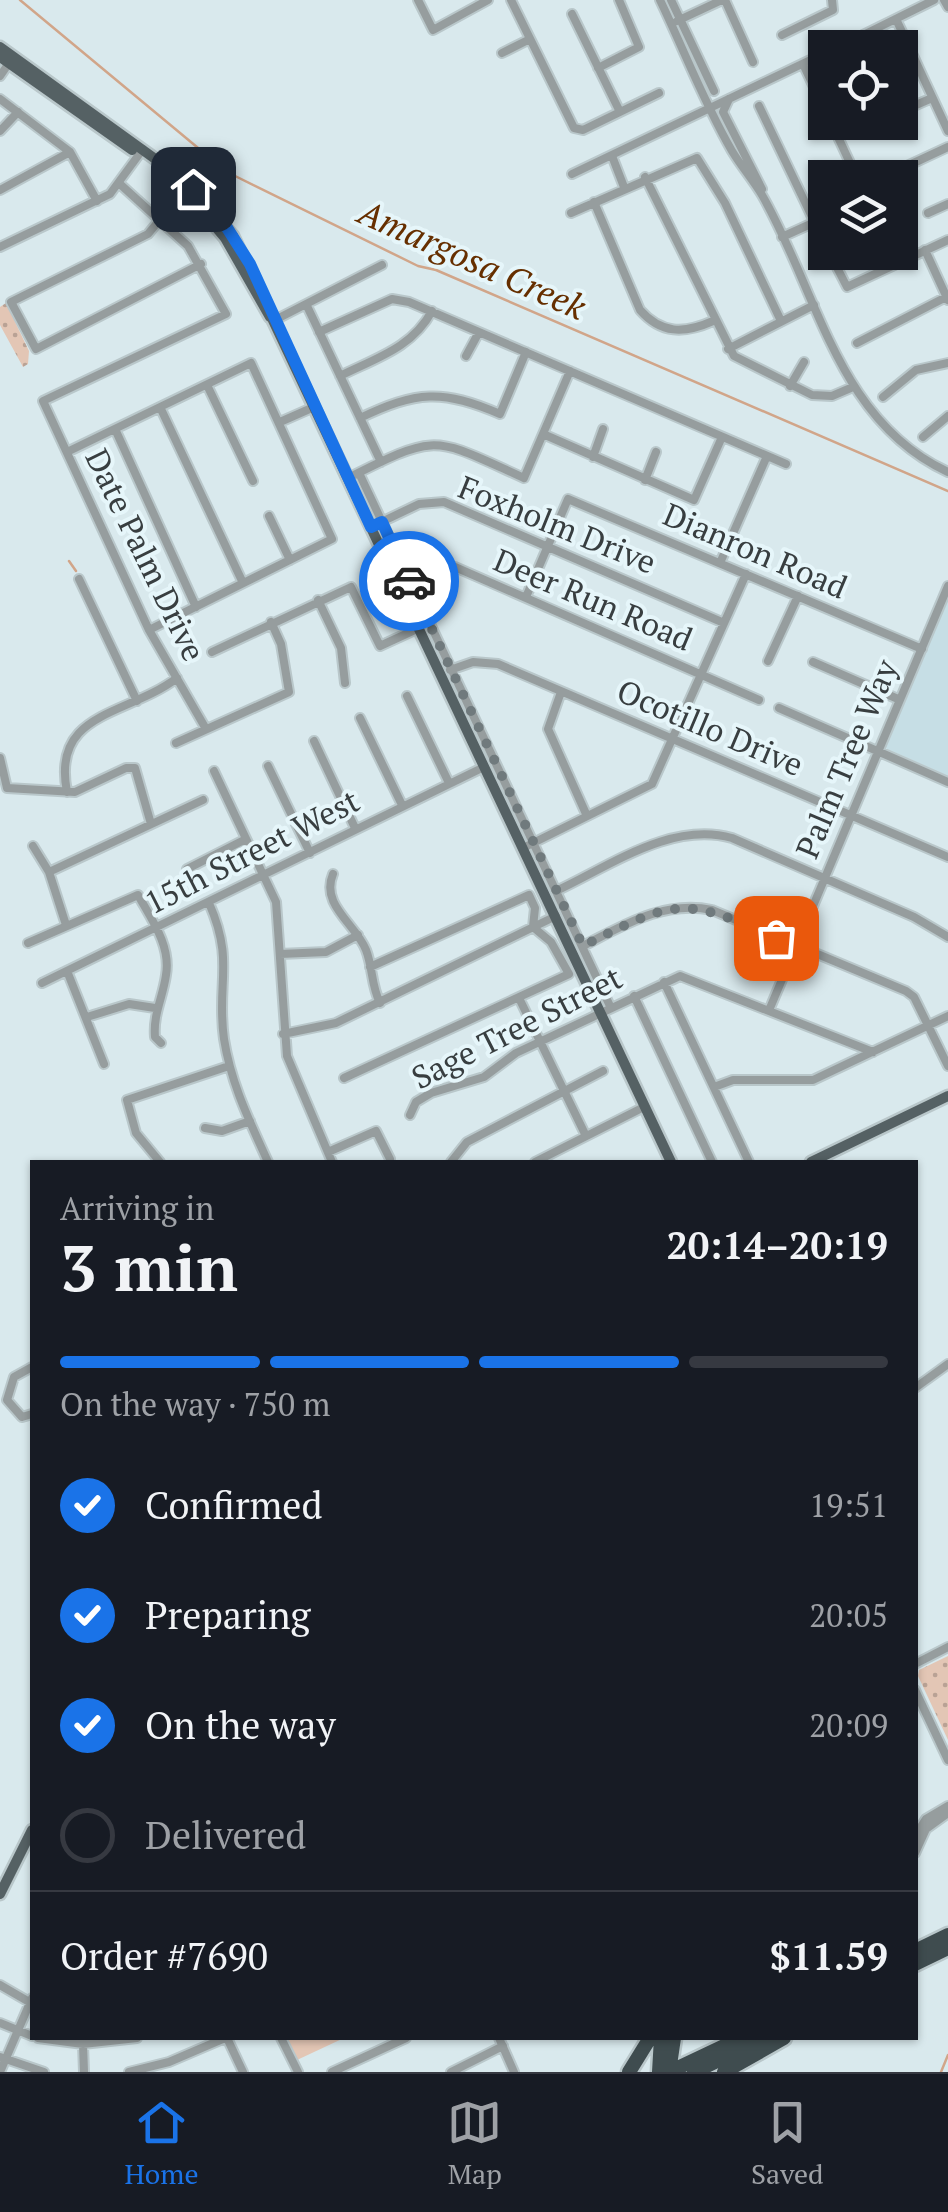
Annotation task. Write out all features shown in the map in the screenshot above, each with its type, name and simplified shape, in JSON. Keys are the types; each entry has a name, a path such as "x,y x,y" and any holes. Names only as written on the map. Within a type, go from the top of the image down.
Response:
{"highway":[{"path":"918,1950 948,1935"},
{"path":"918,1963 948,1948"},
{"path":"629,2072 649,2040"},
{"path":"659,2072 667,2040"},
{"path":"668,2040 668,2072 761,2040"},
{"path":"691,2067 719,2040"},
{"path":"703,2056 737,2040"},
{"path":"724,2072 780,2040"}],"main road":[{"path":"0,46 141,152"},
{"path":"5,60 64,93"},
{"path":"5,60 193,189 224,223 250,264 314,407 376,525 484,766 528,845 556,916 605,1009 669,1160"},
{"path":"815,1160 948,1096"},
{"path":"0,1894 30,1834"}],"street":[{"path":"418,0 433,30 488,0"},
{"path":"512,0 578,130 659,93"},
{"path":"598,68 639,46 619,0"},
{"path":"660,0 714,91"},
{"path":"671,0 710,108 765,201 853,387 889,434 922,460 948,472"},
{"path":"676,22 724,0 753,62"},
{"path":"782,35 833,10 832,0"},
{"path":"874,30 934,0"},
{"path":"944,0 948,8"},
{"path":"572,14 620,112"},
{"path":"896,19 901,30"},
{"path":"502,53 530,39"},
{"path":"0,76 5,60"},
{"path":"572,174 808,62"},
{"path":"803,64 808,74"},
{"path":"918,67 948,131"},
{"path":"918,104 932,98"},
{"path":"0,99 70,152 97,201"},
{"path":"729,99 723,112 760,182 765,201"},
{"path":"758,106 808,208"},
{"path":"0,132 18,112"},
{"path":"918,161 948,147"},
{"path":"0,190 70,152"},
{"path":"0,247 122,185 141,152"},
{"path":"612,156 624,186"},
{"path":"570,213 624,186 697,158 725,204 781,321"},
{"path":"645,177 713,321 741,364 821,398 853,387"},
{"path":"122,185 162,217 201,264 36,349 11,302 148,234 162,217"},
{"path":"594,202 640,310 662,329 690,330 713,321"},
{"path":"928,214 948,204"},
{"path":"782,237 808,225"},
{"path":"918,254 948,240"},
{"path":"857,343 948,298 925,250"},
{"name":"Date Palm Drive","path":"201,264 226,314 43,401 149,630 206,729"},
{"path":"273,321 382,265"},
{"path":"838,270 847,287 885,270"},
{"path":"319,332 392,299 432,311 786,464"},
{"path":"307,306 381,462"},
{"path":"728,349 814,306"},
{"path":"340,376 407,343 420,332 432,311"},
{"path":"466,356 479,332"},
{"path":"360,418 412,396 438,395 465,399 500,414 526,352"},
{"path":"790,386 804,362"},
{"path":"67,452 251,363 280,422 332,540 149,630"},
{"path":"883,397 916,370 948,363"},
{"path":"353,476 433,442 524,478 570,372"},
{"path":"207,385 252,481"},
{"path":"160,407 243,583"},
{"path":"280,422 314,407"},
{"path":"922,437 948,416"},
{"path":"115,429 196,606"},
{"path":"592,458 603,429"},
{"path":"543,434 694,500 722,438"},
{"path":"645,480 656,452"},
{"path":"720,563 767,456"},
{"name":"Dianron Road","path":"548,545 568,499 922,649"},
{"name":"Foxholm Drive","path":"376,525 419,504 444,502 724,623"},
{"path":"269,516 290,560"},
{"path":"376,525 406,576 528,845 583,946 605,1009"},
{"path":"526,597 548,545"},
{"name":"Deer Run Road","path":"406,576 444,565 759,700"},
{"path":"528,845 652,784 746,574"},
{"path":"80,579 137,701"},
{"name":"Palm Tree Way","path":"770,1008 948,586"},
{"path":"212,652 351,587 380,646 419,628"},
{"path":"768,662 798,596"},
{"path":"318,600 341,648 346,683"},
{"path":"176,743 289,692 282,644 271,622"},
{"name":"Ocotillo Drive","path":"450,670 473,662 498,664 948,857"},
{"path":"813,662 898,699"},
{"path":"67,792 62,755 77,732 177,678"},
{"path":"561,692 548,729 587,816"},
{"path":"408,696 449,783"},
{"path":"779,708 948,782"},
{"path":"360,718 402,805"},
{"path":"314,742 355,828"},
{"path":"0,758 7,788 67,792 135,768 151,824"},
{"path":"268,766 310,853"},
{"name":"15th Street West","path":"42,983 484,766"},
{"path":"214,771 276,902 283,1034 296,1082 331,1160"},
{"path":"49,872 202,800"},
{"path":"556,891 672,837 693,832 732,838 914,917 948,936"},
{"path":"187,869 246,840"},
{"path":"33,846 49,872 66,926"},
{"path":"333,874 328,884 335,907 358,935 370,967 370,984 380,1003"},
{"path":"28,943 138,895 157,928 167,962 156,1008 154,1037 161,1043"},
{"path":"370,967 522,895 534,900 533,927"},
{"path":"209,903 226,956 224,1036 230,1066 267,1160"},
{"path":"583,946 635,920 688,905 731,918 906,991 948,1066"},
{"path":"283,1034 319,1029 380,1003 556,916"},
{"path":"344,1078 568,974 551,942 533,927"},
{"path":"280,954 326,952 358,935"},
{"path":"67,971 104,1064"},
{"name":"Sage Tree Street","path":"410,1115 416,1102 431,1093 484,1076 540,1041 680,976 770,1008 872,1052"},
{"path":"664,982 748,1160"},
{"path":"634,996 711,1160"},
{"path":"519,998 585,1134"},
{"path":"87,1017 129,1004 156,1008"},
{"path":"714,1087 733,1080 813,1080 948,1016"},
{"path":"158,1160 136,1133 127,1100 230,1066"},
{"path":"453,1160 467,1142 602,1072"},
{"path":"540,1160 644,1107"},
{"path":"204,1128 222,1131 250,1121"},
{"path":"328,1152 376,1130 390,1159"},
{"path":"918,1386 947,1368"},
{"path":"30,1369 14,1377 8,1400 22,1417 30,1415"},
{"path":"918,1662 948,1647"},
{"path":"918,1696 948,1760"},
{"path":"918,1833 934,1816 948,1809"},
{"path":"918,1847 934,1816"},
{"path":"0,1985 30,1999"},
{"path":"0,2072 30,2006"},
{"path":"0,2023 30,2036"},
{"path":"56,2040 83,2044 119,2040"},
{"path":"129,2072 170,2062 221,2040"},
{"path":"227,2040 243,2072"},
{"path":"282,2040 298,2072"},
{"path":"332,2072 402,2040"},
{"path":"451,2072 501,2042 514,2072"},
{"path":"83,2044 84,2072"},
{"path":"4,2059 44,2072"}],"shaded area":[{"path":"948,598 948,776 885,748"}],"green space":[{"path":"6,303 29,351 28,364 23,367 0,325 0,307"},
{"path":"948,1656 948,1740 918,1676 919,1670"},
{"path":"288,2040 340,2040 297,2060"}],"waterway":[{"name":"Amargosa Creek","path":"20,0 227,172 418,266 436,270 948,491"},
{"path":"69,561 76,571"},
{"path":"941,2072 948,2055"}],"way so far":[{"path":"409,581 583,946 635,920 688,905 712,910 776,938"}],"route":[{"path":"193,189 224,223 250,264 371,527 382,522 409,581"}]}
